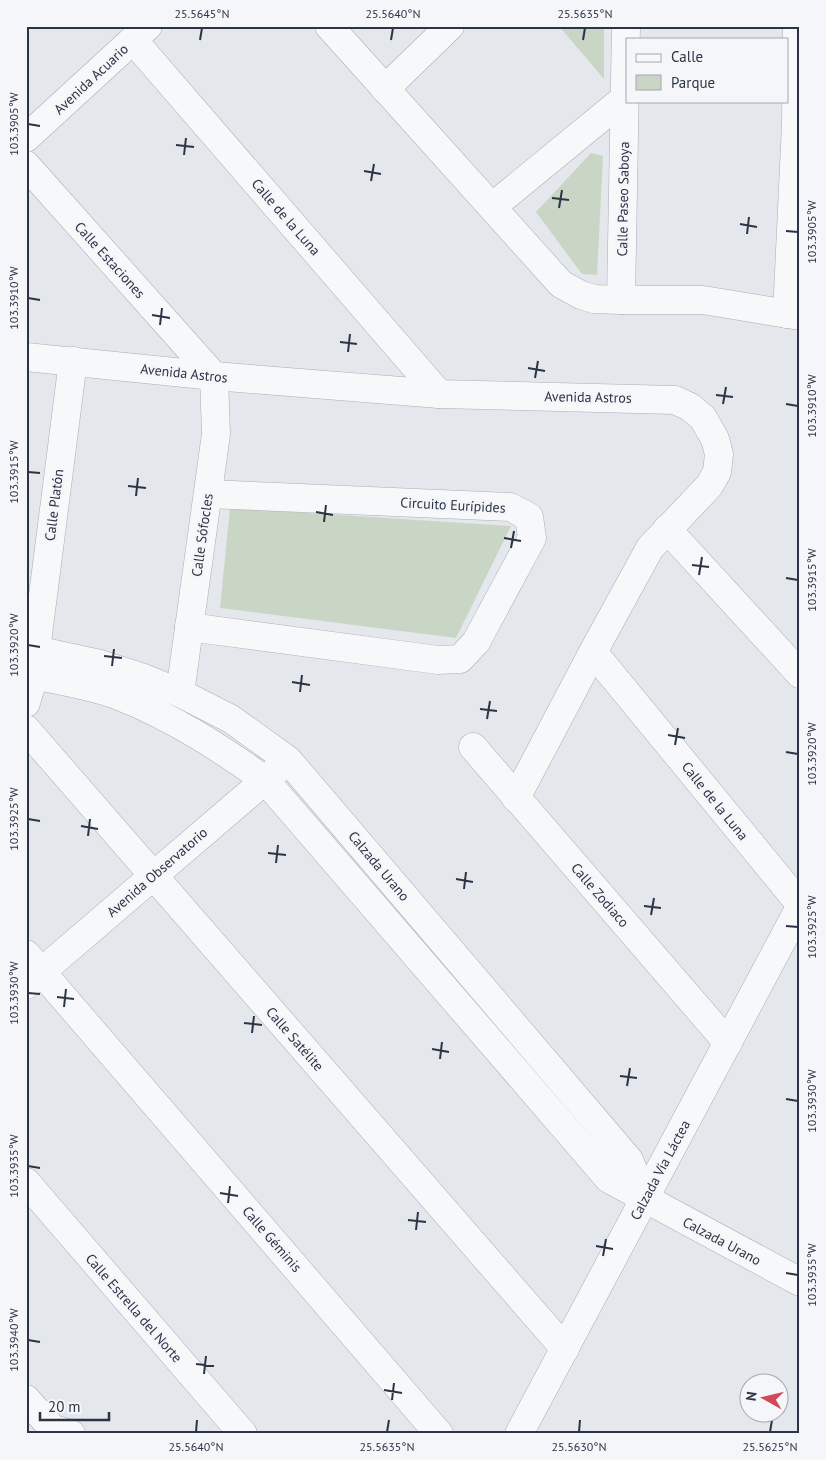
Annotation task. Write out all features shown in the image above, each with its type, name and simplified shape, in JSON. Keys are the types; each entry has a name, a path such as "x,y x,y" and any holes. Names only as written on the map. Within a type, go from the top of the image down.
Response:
{"street":[{"path":"329,26 561,284 588,297 621,300 702,300 794,315 798,125 797,26"},
{"path":"385,89 450,26"},
{"name":"Calle Paseo Saboya","path":"621,300 626,26"},
{"name":"Avenida Acuario","path":"26,138 140,33"},
{"name":"Calle de la Luna","path":"140,33 439,394"},
{"path":"492,208 625,98"},
{"name":"Calle Estaciones","path":"26,165 214,376"},
{"name":"Avenida Astros","path":"26,357 214,376 439,394 675,400 690,406 703,418 715,439 719,454 717,472 708,486 650,548 516,798"},
{"name":"Calle Platón","path":"31,662 73,361"},
{"name":"Calle Sófocles","path":"180,694 216,434 214,376"},
{"name":"Circuito Eurípides","path":"189,627 438,660 460,659 476,642 532,538 529,517 510,507 208,494"},
{"path":"667,529 800,674"},
{"name":"Calle de la Luna","path":"593,652 800,905"},
{"path":"26,703 31,662"},
{"name":"Calzada Urano","path":"31,662 100,664 141,677 231,719 288,760 629,1160 645,1199"},
{"name":"Calzada Urano","path":"31,662 118,696 174,721 223,750 265,780 609,1179 800,1282"},
{"name":"Calle Satélite","path":"26,729 565,1349"},
{"name":"Calle Zodiaco","path":"473,747 728,1043"},
{"name":"Avenida Observatorio","path":"31,970 153,876 288,760"},
{"name":"Calzada Vía Láctea","path":"519,1434 800,905"},
{"name":"Calle Géminis","path":"31,970 439,1434"},
{"name":"Calle Estrella del Norte","path":"26,1182 243,1434"},
{"path":"26,1399 52,1429 72,1434"}],"green space":[{"path":"559,26 604,26 604,79"},
{"path":"591,153 603,156 597,275 582,274 536,212"},
{"path":"230,508 511,526 456,638 220,608"}]}
